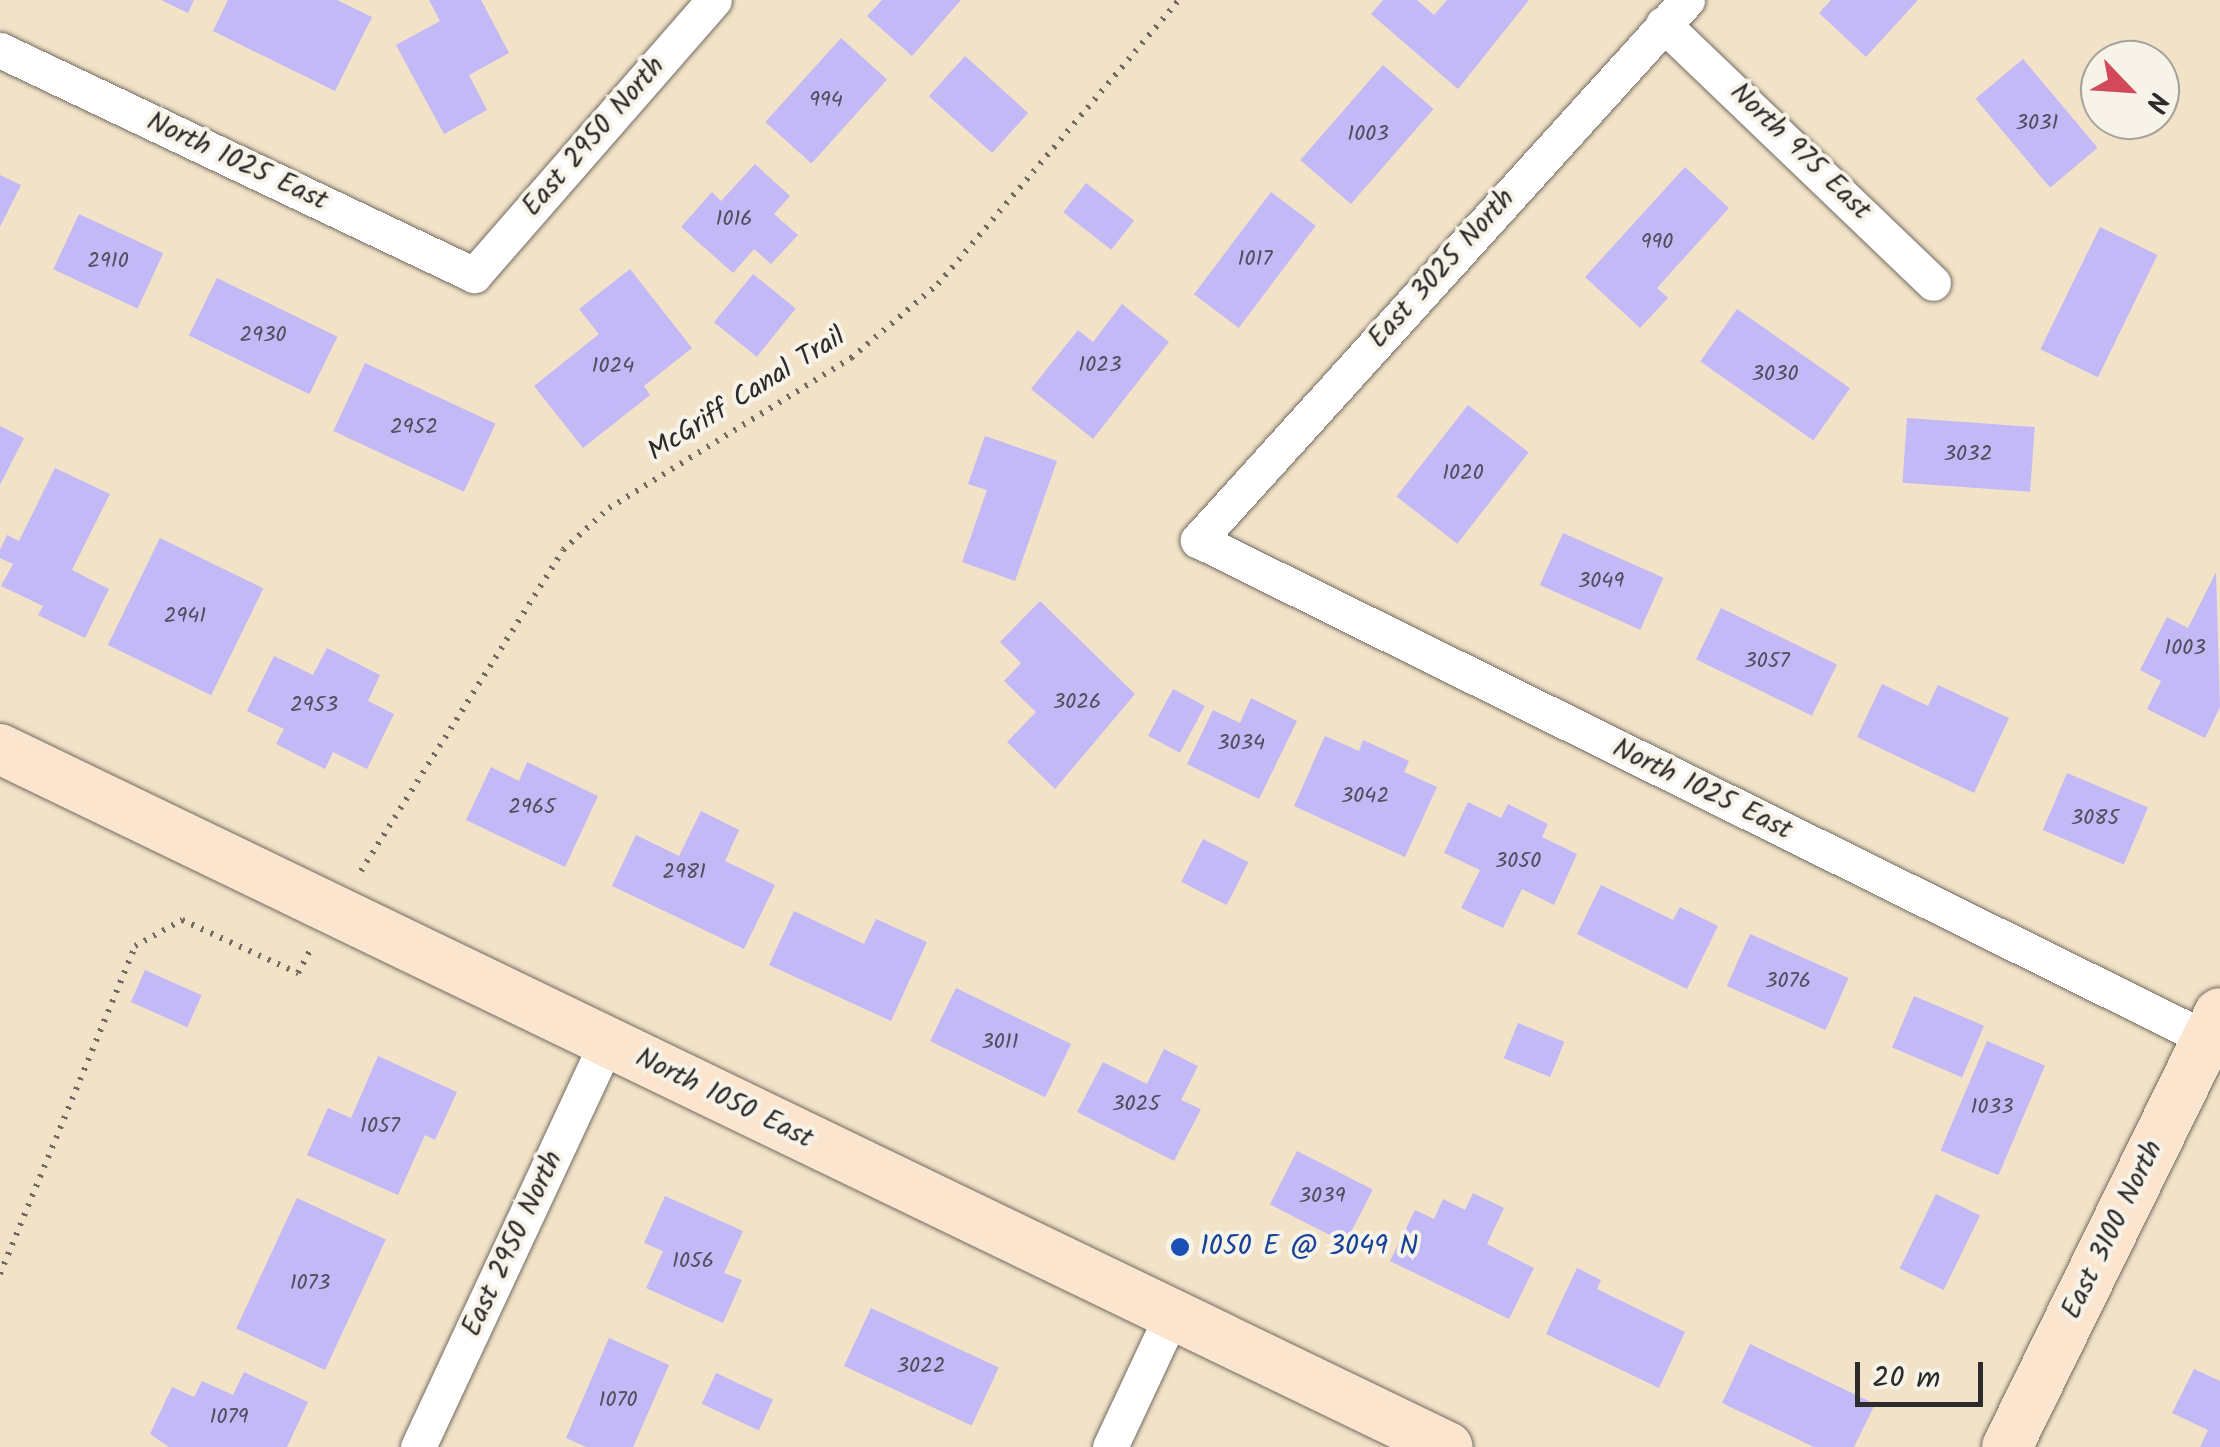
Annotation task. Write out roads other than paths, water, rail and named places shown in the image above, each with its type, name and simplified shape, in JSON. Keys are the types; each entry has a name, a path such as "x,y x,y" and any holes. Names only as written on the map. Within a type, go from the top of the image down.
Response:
{"main road":[{"name":"North 1050 East","path":"0,749 1170,1318 1448,1447"},
{"name":"East 3100 North","path":"2007,1447 2214,1026"}],"street":[{"name":"East 2950 North","path":"474,275 714,0"},
{"name":"North 975 East","path":"1675,12 1934,283"},
{"name":"East 3025 North","path":"1198,540 1675,12"},
{"name":"North 1025 East","path":"0,50 474,275"},
{"name":"North 1025 East","path":"1198,540 2214,1026"},
{"name":"East 2950 North","path":"418,1447 608,1042"},
{"path":"1110,1447 1170,1318"}],"place":[{"name":"1050 E @ 3049 N","path":"1180,1247"}]}
